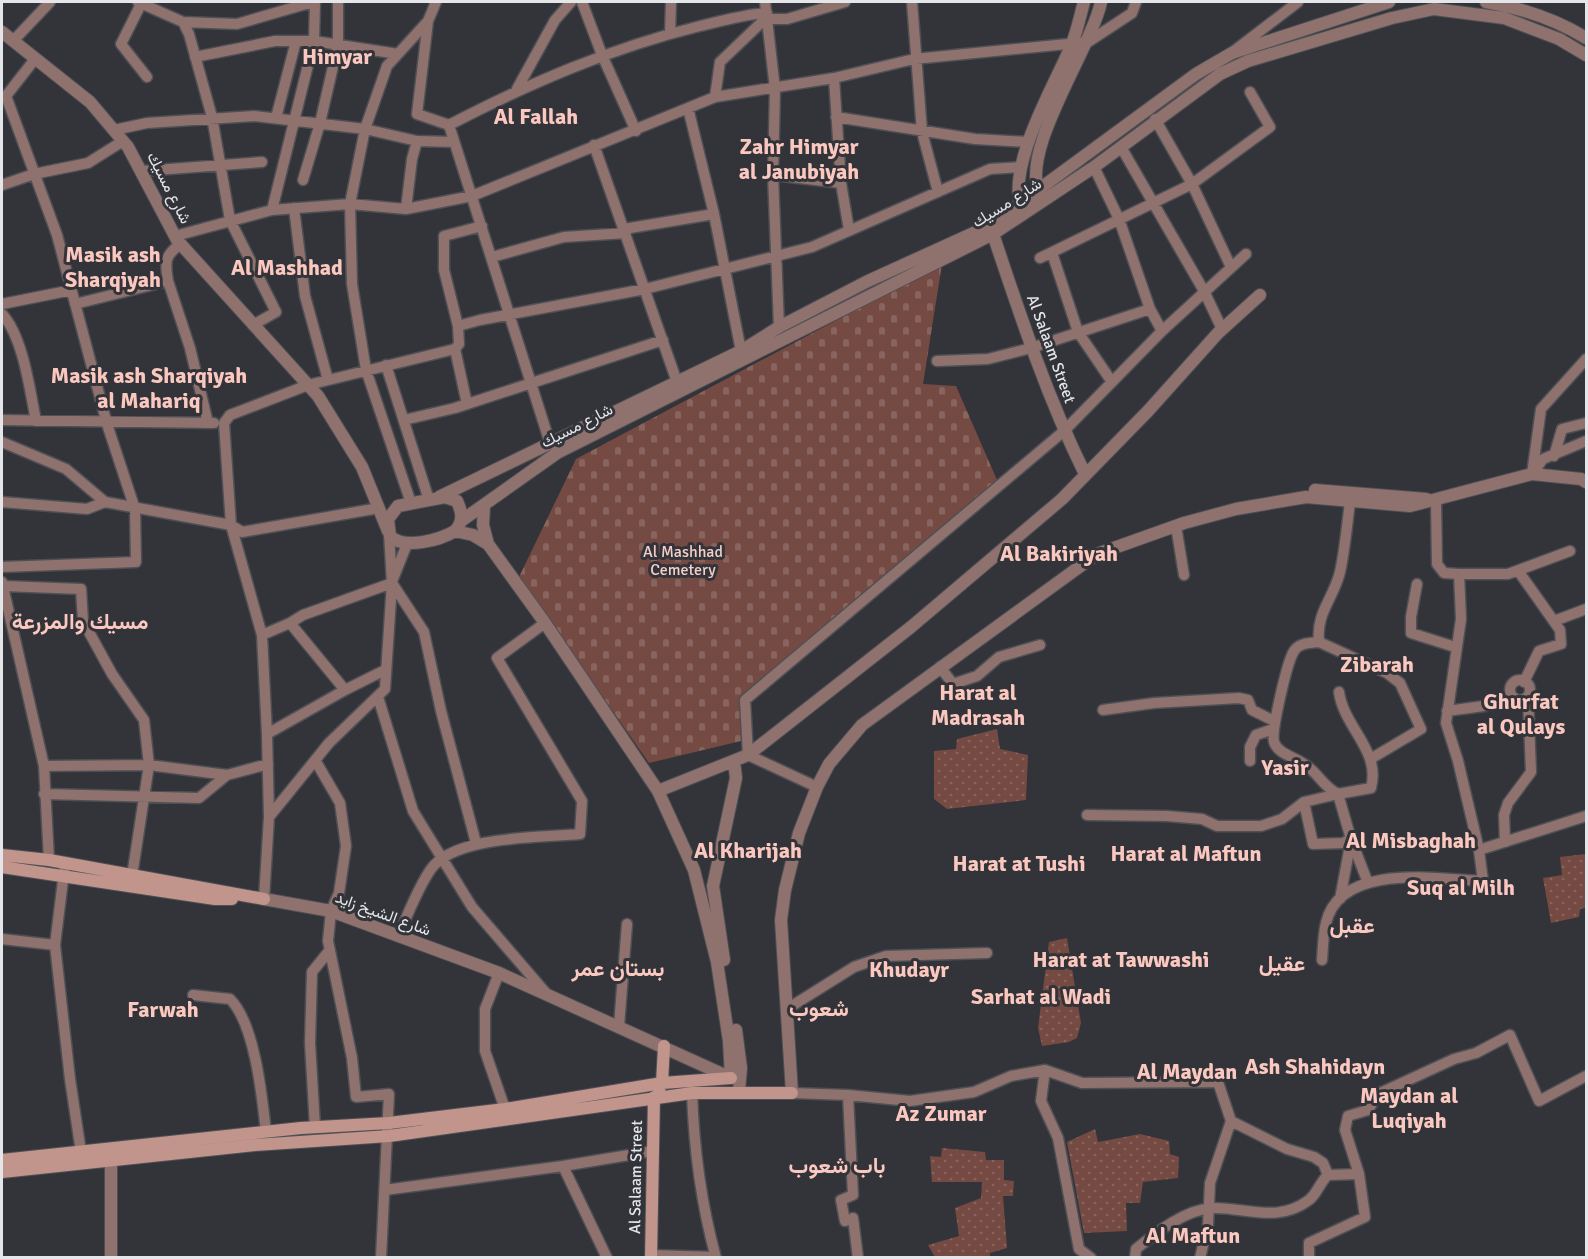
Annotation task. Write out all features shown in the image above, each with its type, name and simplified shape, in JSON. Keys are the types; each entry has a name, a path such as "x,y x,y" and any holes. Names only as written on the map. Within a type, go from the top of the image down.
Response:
{"main road":[{"name":"شارع الشيخ زايد","path":"2,855 49,860 64,869 132,876 264,899"},
{"path":"2,867 64,869 216,899 264,899"},
{"path":"654,1097 662,1083 664,1046"},
{"path":"2,1160 315,1127 388,1123 505,1109 662,1083 731,1077"},
{"path":"2,1172 255,1145 389,1136 692,1093 739,1091 792,1093"},
{"name":"Al Salaam Street","path":"651,1256 654,1097"}],"street":[{"path":"13,41 50,2"},
{"path":"147,77 121,44 141,2 183,22 237,24 314,2 314,41 272,210"},
{"path":"303,180 320,123 338,45 338,2"},
{"path":"436,2 428,21 417,114 449,124 517,89 602,55 670,34 766,11 787,19 845,2"},
{"path":"517,89 555,20 571,2"},
{"path":"582,2 602,55 636,131"},
{"path":"670,34 671,2"},
{"path":"912,2 914,59 922,132 938,192"},
{"path":"1022,210 1021,167 1029,142 1072,44 1084,2"},
{"path":"1041,196 1035,182 1036,164 1047,128 1088,42 1101,2"},
{"path":"208,423 190,348 168,281 165,261 178,240 230,219 272,210 350,204 406,209 472,196 715,97 834,78 914,59 1088,42 1132,13 1136,2"},
{"path":"1232,53 1298,2"},
{"name":"شارع مسيك","path":"398,506 434,498 550,443 679,387 993,234 1196,74 1232,53 1389,2"},
{"path":"1486,2 1518,9 1567,27 1586,38"},
{"name":"شارع مسيك","path":"1041,196 1094,167 1155,119 1220,74 1248,61 1392,18 1434,9 1504,18 1558,39 1587,55"},
{"path":"766,11 775,89 773,175 779,327"},
{"path":"715,97 720,62 766,11"},
{"path":"411,503 366,370 352,284 350,204 364,129 387,66 428,21"},
{"path":"183,22 212,117 230,219 276,312 254,325"},
{"name":"شارع مسيك","path":"2,32 90,102 123,141 142,171 178,240 308,385 343,434 374,492 389,532"},
{"path":"195,57 275,41 314,41 398,54"},
{"path":"276,118 296,41"},
{"path":"2,567 136,562 135,509 107,424 57,235 4,97 35,59"},
{"path":"834,78 841,183 849,230"},
{"path":"1040,258 1192,184 1270,127 1250,92"},
{"path":"688,108 714,214 741,351"},
{"path":"114,130 147,123 254,116 364,129 417,141 454,141"},
{"path":"836,117 922,132 1029,142"},
{"path":"1155,119 1192,184 1230,265"},
{"path":"449,124 550,443"},
{"path":"2,185 34,174 88,163 123,141"},
{"path":"406,209 412,159 417,141"},
{"path":"594,145 679,387"},
{"path":"1120,147 1204,291 1222,329"},
{"path":"142,171 262,162"},
{"path":"458,326 645,289 812,247 990,169 1021,167"},
{"path":"1094,167 1119,219 1150,309 1162,331"},
{"path":"773,175 841,183"},
{"path":"294,208 304,296 328,380"},
{"name":"شارع مسيك","path":"407,544 458,526 557,453 679,387 779,327 867,281 1022,210"},
{"path":"492,257 564,237 625,231 714,214"},
{"path":"264,899 270,816 262,635 231,525 224,423 230,415 308,385 455,349 459,344 458,326 444,270 444,236 482,226"},
{"name":"Al Salaam Street","path":"993,234 1031,348 1064,431 1085,474"},
{"path":"1052,253 1078,332 1112,382"},
{"path":"748,755 745,700 1064,431 1162,331 1230,265 1246,254"},
{"path":"75,304 168,281"},
{"path":"2,304 72,290"},
{"path":"658,791 748,755 920,620 1062,499 1148,411 1222,329 1260,295"},
{"path":"937,361 988,359 1031,348 1150,309"},
{"path":"2,314 9,321 27,373 36,421"},
{"path":"404,420 467,404 663,340"},
{"path":"455,349 467,404"},
{"path":"1532,474 1541,409 1587,359"},
{"path":"386,365 434,498 449,497 457,501 458,526 488,544"},
{"path":"2,420 107,424 224,423"},
{"path":"1554,456 1562,429 1586,423"},
{"path":"1532,474 1543,459 1587,441"},
{"path":"2,442 66,469 105,502 231,525 242,532 379,508"},
{"path":"1200,1257 1210,1208 1210,1184 1230,1121 1218,1082 1082,1083 1045,1070 1011,1076 974,1092 910,1101 792,1093 781,920 785,890 799,833 817,787 829,764 862,725 1097,554 1176,526 1236,509 1306,497 1410,506 1532,474 1581,479 1587,482"},
{"path":"1117,547 1138,531 1180,515 1305,490 1436,501"},
{"path":"374,492 384,503 398,506"},
{"path":"1436,501 1437,564 1444,573 1508,574 1519,572 1570,550"},
{"path":"2,502 87,509 105,502"},
{"path":"1319,642 1317,625 1334,590 1340,571 1350,502"},
{"path":"270,816 315,760 385,689 392,583 390,514 398,506"},
{"path":"484,506 483,525 488,544 545,623 658,791 701,891 720,984 729,1041 731,1077"},
{"path":"1176,526 1184,575"},
{"path":"262,635 303,615 392,583 407,544 397,541 389,532"},
{"path":"1519,572 1560,630 1561,644 1539,651 1524,682"},
{"path":"1322,960 1326,921 1340,899 1356,887 1416,876 1483,881 1479,850 1458,761 1446,723 1455,647 1461,619 1459,574"},
{"path":"392,583 424,632 441,711 476,843"},
{"path":"49,860 44,766 2,584 81,589 83,621 112,674 144,720 149,765 132,876"},
{"path":"1417,584 1411,617 1411,633 1455,647"},
{"path":"1554,621 1587,609"},
{"path":"290,623 345,690"},
{"path":"398,936 431,869 443,857 476,843 580,834 582,801 498,658 545,623"},
{"path":"1368,883 1351,839 1338,794 1325,787 1306,764 1282,752 1275,744 1274,725 1293,652 1305,643 1319,642 1387,673 1400,683 1421,729 1371,758"},
{"path":"940,667 953,684 978,675 999,657 1040,645"},
{"path":"267,734 385,670"},
{"path":"1505,842 1504,815 1508,803 1531,772 1529,686 1518,681 1512,685 1510,691 1513,697 1522,700 1528,696"},
{"path":"1087,815 1167,816 1202,819 1217,826 1261,826 1282,819 1304,802 1371,788 1374,776 1371,758 1350,721 1339,692"},
{"path":"378,696 413,811 472,907 545,992"},
{"path":"1447,711 1506,703 1513,697"},
{"path":"1103,711 1154,703 1239,698 1248,700 1252,710 1274,725"},
{"path":"1251,761 1250,747 1256,735 1274,725"},
{"path":"748,755 817,787"},
{"path":"315,760 340,803 346,846 339,893 331,911 329,951 352,1058 356,1097 389,1094 389,1136 381,1257"},
{"path":"734,761 736,778 713,886 739,1051 739,1091"},
{"path":"44,766 149,765 226,775 267,764"},
{"path":"44,794 199,798 226,775"},
{"path":"1304,802 1313,844 1343,843 1351,839"},
{"path":"1479,850 1587,816"},
{"path":"1340,899 1351,839"},
{"path":"64,869 55,945 81,1152"},
{"name":"شارع الشيخ زايد","path":"264,899 331,911 499,973 731,1077"},
{"path":"619,1026 627,924"},
{"path":"2,939 55,945"},
{"path":"315,1127 310,1043 312,972 329,951"},
{"path":"787,1009 854,967 886,956 987,953"},
{"path":"499,973 485,1009 485,1051 505,1109"},
{"path":"193,995 230,999 241,1012 261,1083 266,1132"},
{"path":"1309,1257 1309,1243 1365,1217 1359,1174 1345,1130 1348,1116 1368,1110 1378,1094 1454,1059 1476,1053 1510,1035 1539,1101 1587,1077"},
{"path":"1045,1070 1041,1101 1058,1138 1079,1249 1091,1257"},
{"path":"651,1256 715,1257 702,1202 693,1140 692,1093"},
{"path":"848,1095 853,1195 841,1200 850,1219 858,1257"},
{"path":"1230,1121 1287,1149 1314,1157 1323,1163 1328,1175"},
{"path":"386,1190 563,1166 652,1151"},
{"path":"111,1160 111,1257"},
{"path":"563,1166 607,1257"},
{"path":"1135,1257 1136,1250 1170,1223 1210,1208 1253,1214 1288,1212 1312,1199 1319,1182 1328,1175 1359,1174"}],"green space":[{"name":"Al Mashhad Cemetery","path":"942,264 923,384 956,386 997,480 741,696 741,741 649,763 519,577 576,459"},
{"path":"997,729 1000,749 1028,755 1026,800 947,809 934,799 934,751 956,749 957,739"},
{"path":"1586,854 1586,908 1580,909 1579,917 1551,923 1543,878 1562,875 1560,857"},
{"path":"1067,938 1081,1023 1077,1038 1069,1042 1042,1046 1038,1028 1049,942"},
{"path":"1095,1129 1098,1142 1140,1134 1169,1141 1170,1154 1179,1157 1178,1178 1143,1182 1140,1203 1126,1203 1127,1231 1084,1233 1067,1142"},
{"path":"942,1148 985,1152 986,1160 1004,1160 1004,1180 1014,1181 1013,1196 1003,1196 1007,1248 990,1253 990,1257 935,1257 928,1245 959,1236 955,1208 981,1198 982,1182 932,1182 930,1156 941,1157"}],"district":[{"name":"Himyar","path":"337,56"},
{"name":"Al Fallah","path":"536,116"},
{"name":"Zahr Himyar al Janubiyah","path":"799,158"},
{"name":"Masik ash Sharqiyah","path":"113,266"},
{"name":"Al Mashhad","path":"287,267"},
{"name":"Masik ash Sharqiyah al Mahariq","path":"149,388"},
{"name":"Al Bakiriyah","path":"1059,553"},
{"name":"مسيك والمزرعة","path":"80,621"},
{"name":"Zibarah","path":"1377,664"},
{"name":"Harat al Madrasah","path":"978,704"},
{"name":"Ghurfat al Qulays","path":"1521,714"},
{"name":"Yasir","path":"1285,767"},
{"name":"Al Misbaghah","path":"1411,840"},
{"name":"Al Kharijah","path":"748,850"},
{"name":"Harat al Maftun","path":"1186,853"},
{"name":"Harat at Tushi","path":"1019,863"},
{"name":"Suq al Milh","path":"1461,887"},
{"name":"عقبل","path":"1352,925"},
{"name":"Harat at Tawwashi","path":"1121,959"},
{"name":"عقيل","path":"1282,963"},
{"name":"بستان عمر","path":"618,968"},
{"name":"Khudayr","path":"909,969"},
{"name":"Sarhat al Wadi","path":"1041,996"},
{"name":"شعوب","path":"819,1008"},
{"name":"Farwah","path":"163,1009"},
{"name":"Ash Shahidayn","path":"1315,1066"},
{"name":"Al Maydan","path":"1187,1071"},
{"name":"Maydan al Luqiyah","path":"1409,1108"},
{"name":"Az Zumar","path":"941,1113"},
{"name":"باب شعوب","path":"837,1165"},
{"name":"Al Maftun","path":"1193,1235"}]}
